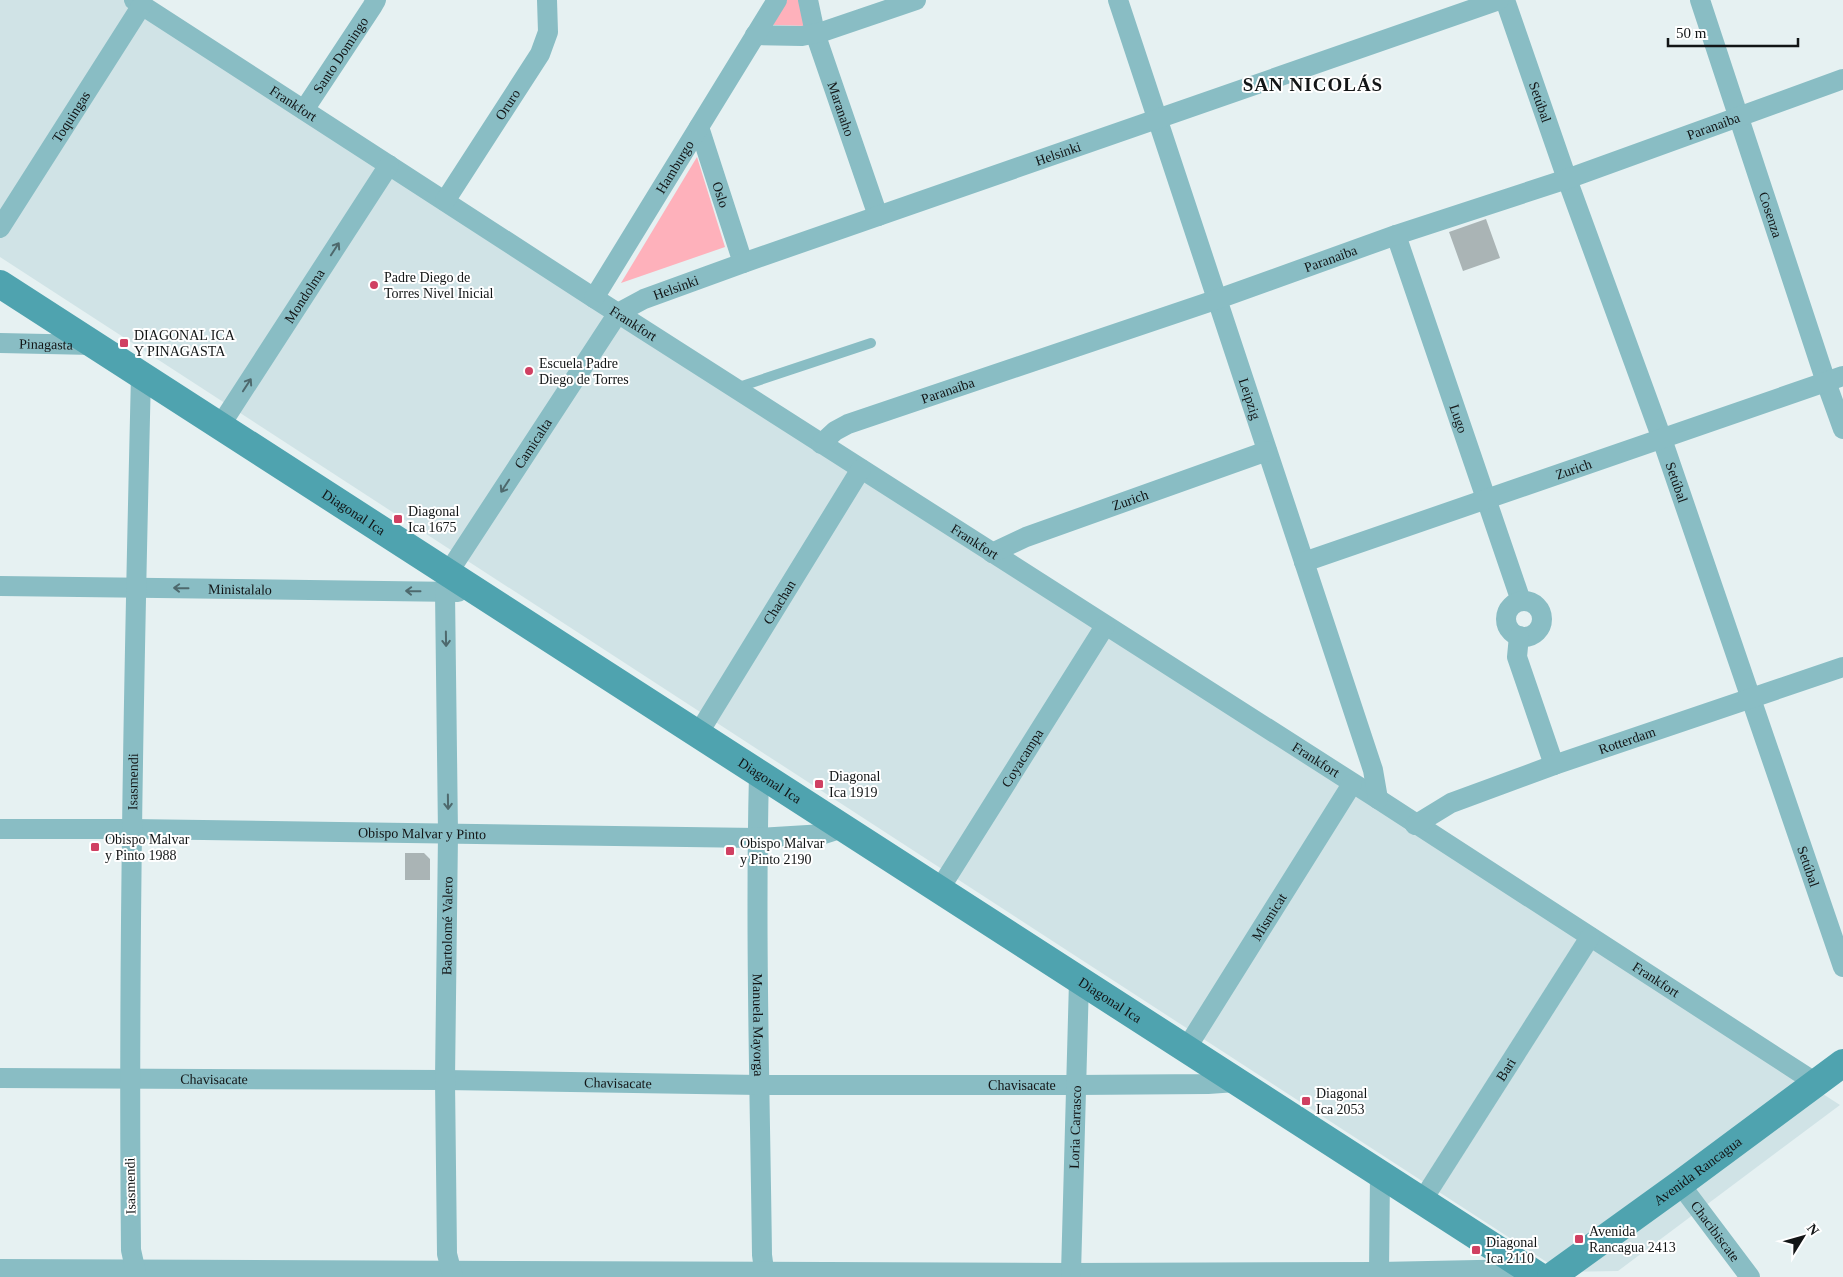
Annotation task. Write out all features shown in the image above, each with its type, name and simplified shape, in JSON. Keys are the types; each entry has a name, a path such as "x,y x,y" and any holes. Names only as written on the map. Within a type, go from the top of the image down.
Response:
{"main road":[{"name":"Diagonal Ica","path":"0,284 220,426 447,582 480,594 1236,1082 1539,1274"},
{"name":"Avenida Rancagua","path":"1539,1274 1680,1184 1834,1075"}],"street":[{"name":"Santo Domingo","path":"304,110 376,0"},
{"name":"Oruro","path":"445,201 540,54 548,32 547,0"},
{"name":"Hamburgo","path":"594,298 777,0"},
{"name":"Maranaho","path":"808,0 815,33 878,216"},
{"path":"755,35 802,36 916,0"},
{"name":"Leipzig","path":"1118,0 1373,770 1378,799"},
{"name":"Helsinki","path":"618,313 644,299 742,263 1499,0"},
{"name":"Setúbal","path":"1506,0 1567,179 1662,439 1843,967"},
{"name":"Cosenza","path":"1700,0 1738,117 1834,379 1843,429"},
{"name":"Frankfort","path":"138,2 594,298 1378,799 1415,825 1590,937 1834,1075"},
{"name":"Toquingas","path":"0,228 138,2"},
{"name":"Paranaiba","path":"821,444 835,431 848,424 1218,299 1396,235 1567,179 1843,79"},
{"name":"Oslo","path":"699,127 742,263"},
{"name":"Mondolma","path":"220,426 389,165"},
{"name":"Lugo","path":"1396,235 1522,601"},
{"name":"Camicalta","path":"447,582 618,313"},
{"name":"Pinagasta","path":"0,343 94,344"},
{"name":"Isasmendi","path":"136,1273 131,1250 129,1079 141,375"},
{"name":"Zurich","path":"1304,562 1834,379"},
{"name":"Zurich","path":"992,554 1026,537 1267,451"},
{"name":"Chachan","path":"698,734 861,469"},
{"name":"Ministalalo","path":"0,586 136,587 447,582"},
{"name":"Bartolomé Valero","path":"447,582 448,834 445,1080 447,1254 452,1274"},
{"path":"1527,601 1538,607 1542,624 1530,636 1518,636 1509,629 1506,618 1511,606 1527,601"},
{"name":"Coyacampa","path":"939,890 1105,626"},
{"path":"1518,636 1517,657 1554,765"},
{"name":"Rotterdam","path":"1415,825 1450,803 1554,765 1843,667"},
{"name":"Manuela Mayorga","path":"759,774 757,838 759,1085 762,1255 765,1275"},
{"name":"Mismicat","path":"1186,1049 1352,784"},
{"name":"Obispo Malvar y Pinto","path":"0,829 132,829 757,838 824,834 843,828"},
{"name":"Bari","path":"1422,1201 1590,937"},
{"name":"Loria Carrasco","path":"1077,1274 1076,1085 1079,980"},
{"name":"Chavisacate","path":"0,1078 445,1080 759,1085 1076,1085 1236,1082"},
{"path":"1379,1272 1380,1174"},
{"name":"Chacibiscate","path":"1680,1184 1750,1277"},
{"path":"0,1269 136,1273 765,1275 1379,1272 1539,1274"}],"lane":[{"path":"735,388 871,343"}],"shaded area":[{"path":"0,0 124,0 1840,1105 1618,1271 1562,1272 0,257"},
{"path":"787,0 801,0 808,26 773,25"},
{"path":"697,157 725,247 621,283"}],"building":[{"path":"1486,219 1500,258 1463,271 1449,232"},
{"path":"405,853 424,853 430,859 430,880 405,880"}],"place":[{"name":"Padre Diego de Torres Nivel Inicial","path":"374,285"},
{"name":"DIAGONAL ICA Y PINAGASTA","path":"124,343"},
{"name":"Escuela Padre Diego de Torres","path":"529,371"},
{"name":"Diagonal Ica 1675","path":"398,519"},
{"name":"Diagonal Ica 1919","path":"819,784"},
{"name":"Obispo Malvar y Pinto 1988","path":"95,847"},
{"name":"Obispo Malvar y Pinto 2190","path":"730,851"},
{"name":"Diagonal Ica 2053","path":"1306,1101"},
{"name":"Avenida Rancagua 2413","path":"1579,1239"},
{"name":"Diagonal Ica 2110","path":"1476,1250"}],"district":[{"name":"SAN NICOLÁS","path":"1313,84"}]}
